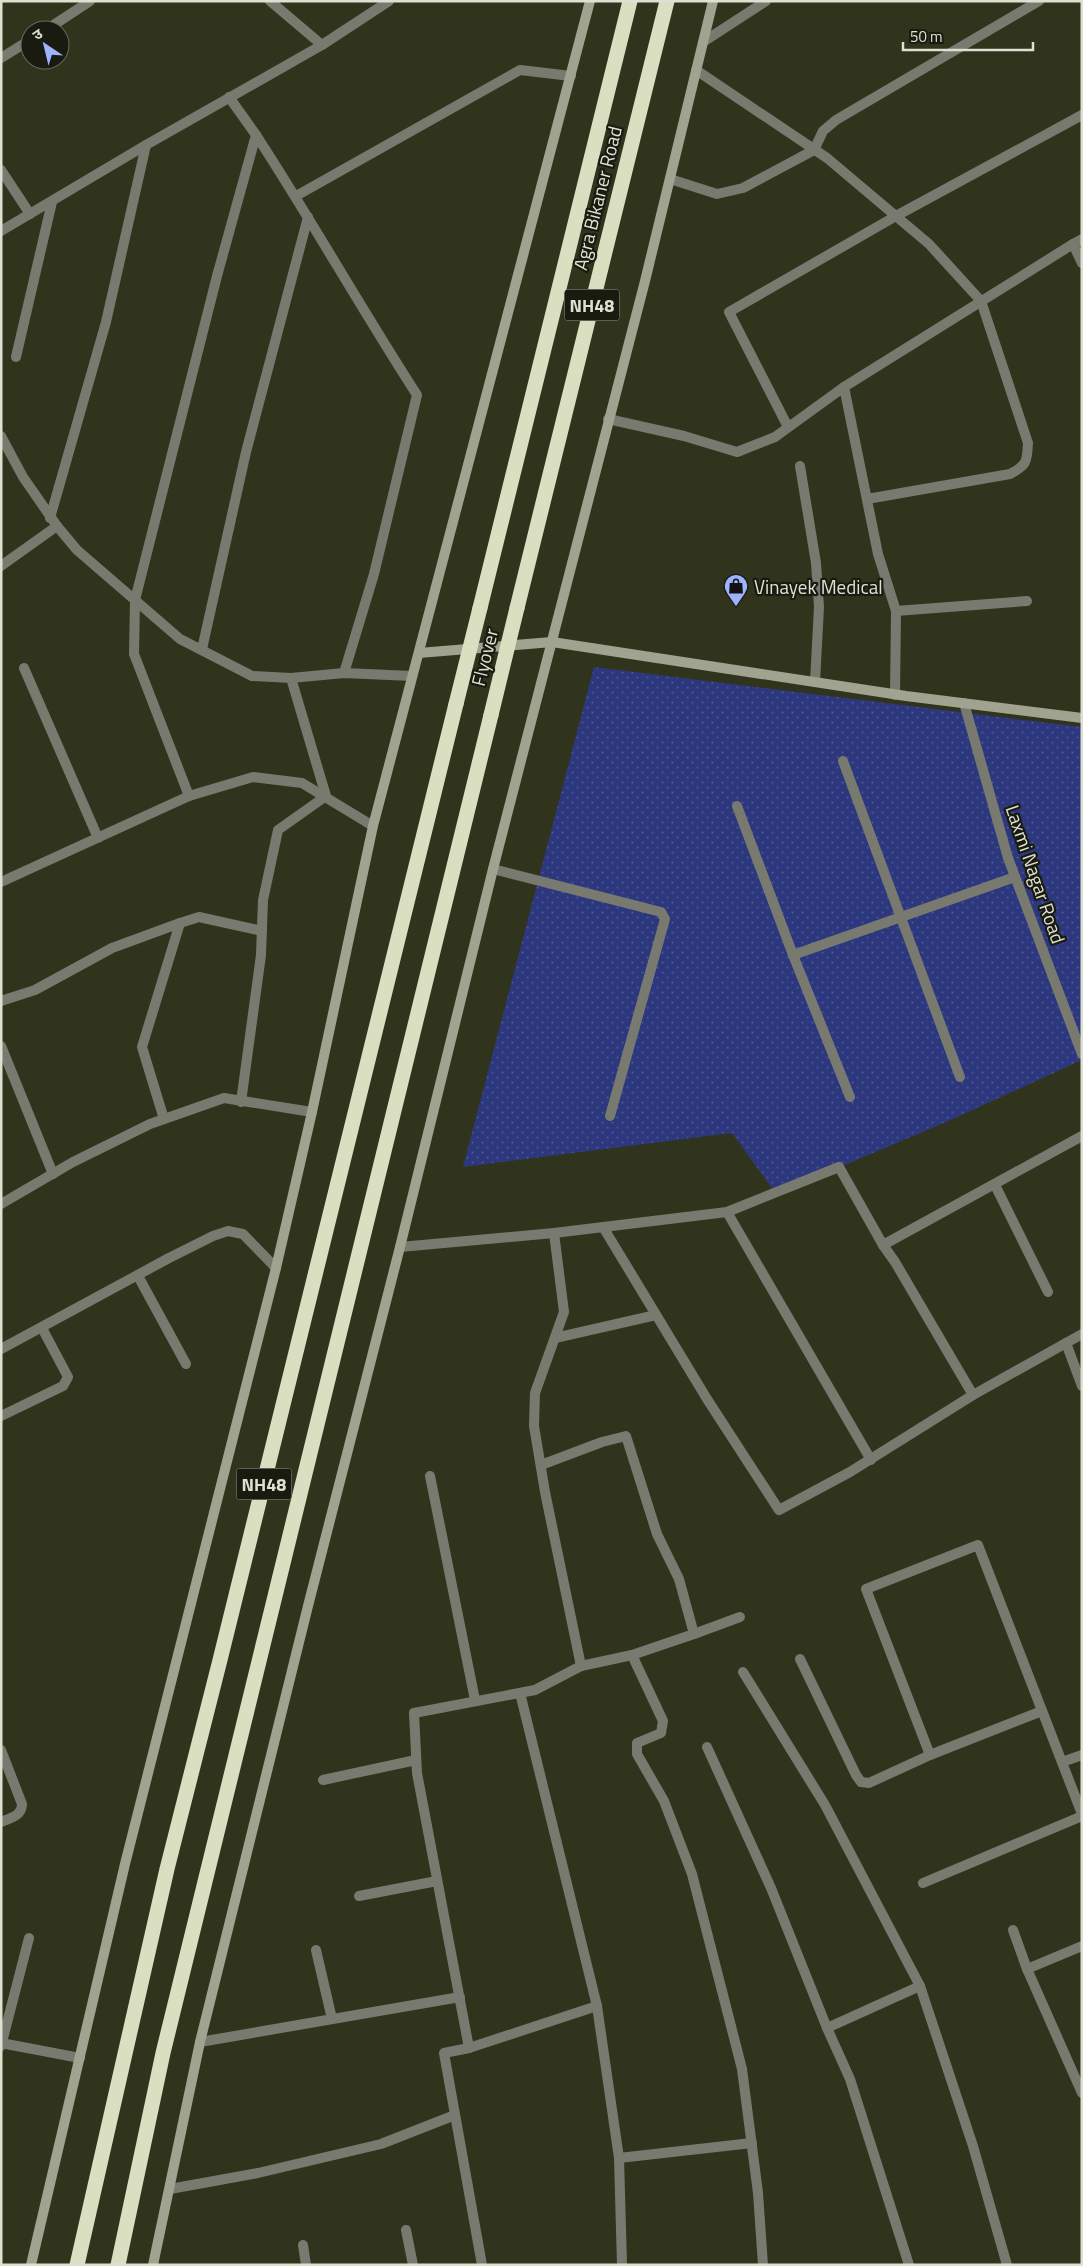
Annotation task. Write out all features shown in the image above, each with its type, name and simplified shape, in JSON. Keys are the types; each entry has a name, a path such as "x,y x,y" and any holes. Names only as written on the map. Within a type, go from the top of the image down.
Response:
{"highway":[{"name":"Flyover","path":"77,2265 167,1869 630,1"},
{"name":"Agra Bikaner Road","path":"517,608 667,1"},
{"name":"Flyover","path":"118,2265 166,2044 517,608"}],"street":[{"path":"61,20 90,1"},
{"path":"270,1 322,44"},
{"path":"1,231 322,44 389,1"},
{"path":"31,2265 125,1864 276,1268 312,1112 373,826 572,76 590,1"},
{"path":"153,2265 200,2042 310,1597 400,1247 492,869 670,179 713,1"},
{"path":"703,42 766,1"},
{"path":"670,179 717,194 743,188 814,150 823,131 836,120 1039,1"},
{"path":"1,58 20,46"},
{"path":"296,196 520,70 572,76"},
{"path":"696,70 814,150 896,216 929,244 982,301 1028,443 1027,460 1022,468 1010,474 867,499"},
{"path":"229,97 296,196 417,396 374,574 344,674"},
{"path":"788,427 730,312 896,216 1082,115"},
{"path":"189,796 134,654 135,600 214,285 256,135"},
{"path":"1,566 54,522 106,322 146,145"},
{"path":"1,170 30,214"},
{"path":"16,358 52,202"},
{"path":"202,649 246,452 308,218"},
{"path":"608,419 684,436 737,452 775,437 844,387 1077,242 1082,264"},
{"path":"844,387 878,554 896,611 895,694"},
{"path":"1,436 22,477 54,522 77,550 180,639 252,676 291,678 344,674 412,676"},
{"path":"800,466 816,563 819,607 815,682"},
{"path":"896,611 1027,601"},
{"path":"418,653 552,642 964,704 1082,718"},
{"path":"24,668 98,838"},
{"path":"291,678 326,796"},
{"name":"Laxmi Nagar Road","path":"964,704 1015,877 1082,1054"},
{"path":"843,762 960,1077"},
{"path":"1,882 189,796 253,777 302,782 373,826"},
{"path":"241,1102 261,955 263,900 278,830 326,796"},
{"path":"737,806 793,955 850,1097"},
{"path":"492,869 661,912 665,919 610,1116"},
{"path":"793,955 1015,877"},
{"path":"1,1001 35,990 112,948 180,923 199,918 262,932"},
{"path":"164,1119 142,1047 180,923"},
{"path":"1,1046 53,1174"},
{"path":"1,1204 53,1174 150,1124 224,1098 312,1112"},
{"path":"882,1245 996,1185 1082,1136"},
{"path":"400,1247 604,1227 727,1212 839,1167 882,1245 895,1262 973,1395"},
{"path":"996,1185 1048,1292"},
{"path":"727,1212 871,1460"},
{"path":"604,1227 707,1399 779,1510 871,1460 973,1395 1082,1334"},
{"path":"1,1349 213,1236 228,1231 243,1234 276,1268"},
{"path":"554,1232 564,1312 535,1394 534,1426 581,1666"},
{"path":"138,1276 186,1364"},
{"path":"554,1338 656,1315"},
{"path":"1,1416 63,1386 68,1377 42,1328"},
{"path":"1066,1343 1082,1386"},
{"path":"541,1465 602,1442 626,1436 657,1534 679,1580 694,1634"},
{"path":"430,1476 475,1700"},
{"path":"923,1884 1082,1815 978,1545 866,1589 930,1755"},
{"path":"469,2048 416,1760 414,1713 536,1690 581,1666 632,1654 740,1618"},
{"path":"632,1654 663,1721 661,1733 637,1743 637,1754 664,1801 692,1874 742,2069 752,2143 763,2265"},
{"path":"800,1659 852,1767 862,1782 868,1783 930,1755 1042,1711"},
{"path":"743,1672 826,1805 920,1986 972,2146 1007,2265"},
{"path":"520,1693 597,2006 619,2158 622,2265"},
{"path":"707,1747 772,1888 827,2028 850,2079 909,2265"},
{"path":"1,1750 22,1804 22,1810 1,1822"},
{"path":"1062,1762 1082,1755"},
{"path":"323,1780 416,1760"},
{"path":"359,1896 437,1880"},
{"path":"1013,1930 1027,1969 1082,2092"},
{"path":"29,1938 1,2044 80,2058"},
{"path":"1027,1969 1082,1946"},
{"path":"316,1950 332,2019"},
{"path":"827,2028 920,1986"},
{"path":"200,2042 460,1997"},
{"path":"482,2265 444,2053 469,2048 597,2006"},
{"path":"170,2189 258,2173 381,2144 455,2115"},
{"path":"619,2158 752,2143"},
{"path":"406,2230 413,2265"},
{"path":"303,2245 306,2265"}],"shaded area":[{"path":"594,667 1082,727 1082,1060 944,1123 776,1194 732,1133 463,1167"}],"place":[{"name":"Vinayek Medical","path":"736,607"}]}
